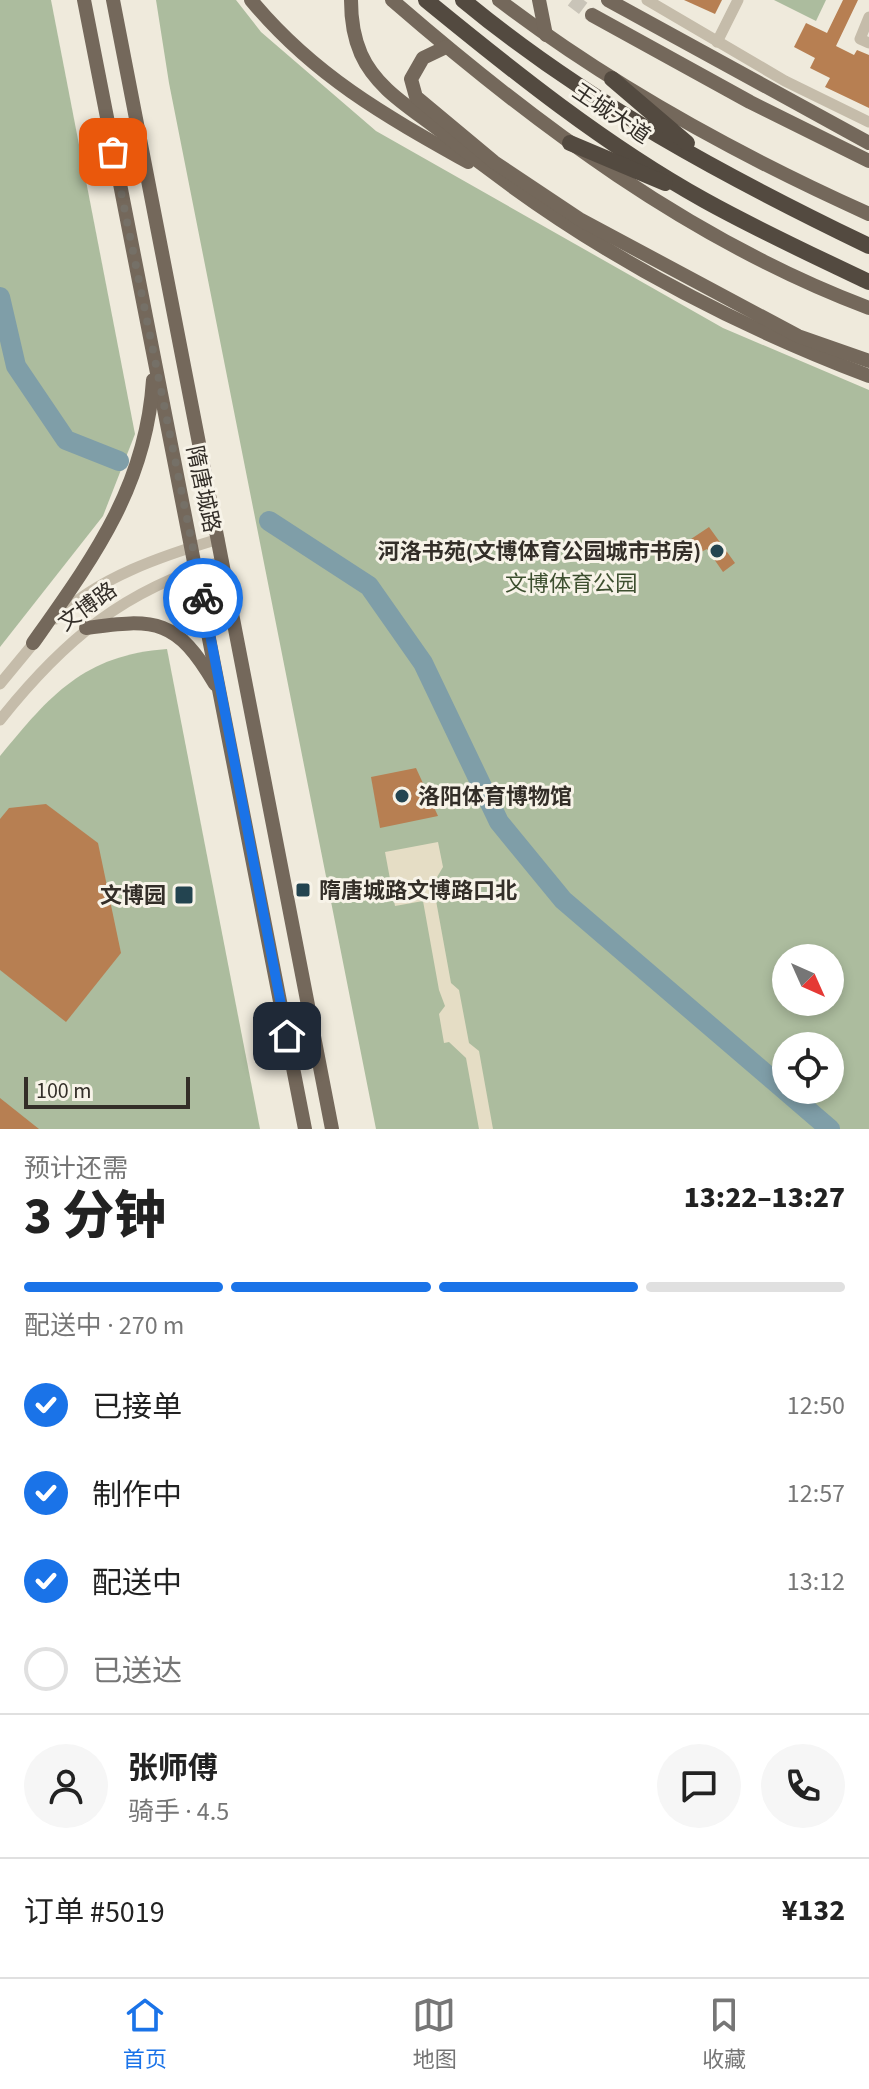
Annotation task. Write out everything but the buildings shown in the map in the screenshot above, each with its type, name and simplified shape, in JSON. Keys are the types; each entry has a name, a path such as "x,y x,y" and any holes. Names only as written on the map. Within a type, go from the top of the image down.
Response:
{"highway":[{"name":"王城大道","path":"426,0 495,57 575,115 702,199 785,243 869,282"},
{"name":"王城大道","path":"463,0 508,37 600,101 718,170 869,246"},
{"path":"612,79 718,170"},
{"path":"570,143 702,199"}],"main road":[{"name":"隋唐城路","path":"84,0 198,568 305,1129"},
{"name":"隋唐城路","path":"113,0 332,1129"},
{"path":"251,0 310,63 360,101 496,178"},
{"path":"351,0 361,54 389,94 496,178 564,226 668,284 796,348 869,376"},
{"path":"392,0 446,47 570,143 671,210 773,265 869,308"},
{"path":"499,0 612,79 811,188 869,214"},
{"path":"539,0 547,36"},
{"path":"608,0 869,143"},
{"path":"592,15 750,102 869,161"},
{"path":"446,47 423,58 411,79 416,97 494,162 581,220 798,336 869,361"},
{"path":"33,643 103,539 128,494 142,454 151,409 154,359"},
{"path":"86,628 140,620 175,632 199,656 222,694"}],"street":[{"path":"647,0 717,42 869,122"},
{"path":"717,42 738,0"},
{"path":"869,17 860,39 869,43"},
{"name":"文博路","path":"0,684 33,643 68,607 101,587 219,539"},
{"name":"文博路","path":"0,720 52,658 86,628 129,599 198,568 223,561"}],"green space":[{"path":"0,0 51,0 135,434 103,516 0,647"},
{"name":"文博体育公园","path":"156,0 236,0 261,32 376,131 723,328 869,390 869,1129 376,1129 169,83"},
{"path":"774,0 826,0 816,21"},
{"path":"167,649 260,1129 0,1129 0,756 53,697 91,669 138,653"}],"shaded area":[{"path":"438,842 443,867 433,884 451,983 459,990 469,1043 479,1051 493,1129 479,1129 466,1058 449,1042 444,1043 439,1014 445,1006 439,990 423,901 395,906 385,852"}],"waterway":[{"path":"0,297 16,366 66,440 119,461"},
{"path":"269,521 369,586 423,663 499,822 563,900 830,1129"}],"tunnel":[{"path":"572,0 592,15"}],"way so far":[{"path":"113,152 203,598"}],"place":[{"name":"河洛书苑(文博体育公园城市书房)","path":"717,551"},
{"name":"洛阳体育博物馆","path":"402,796"},
{"name":"隋唐城路文博路口北","path":"303,890"},
{"name":"文博园","path":"184,895"}],"route":[{"path":"203,598 287,1036"}]}
